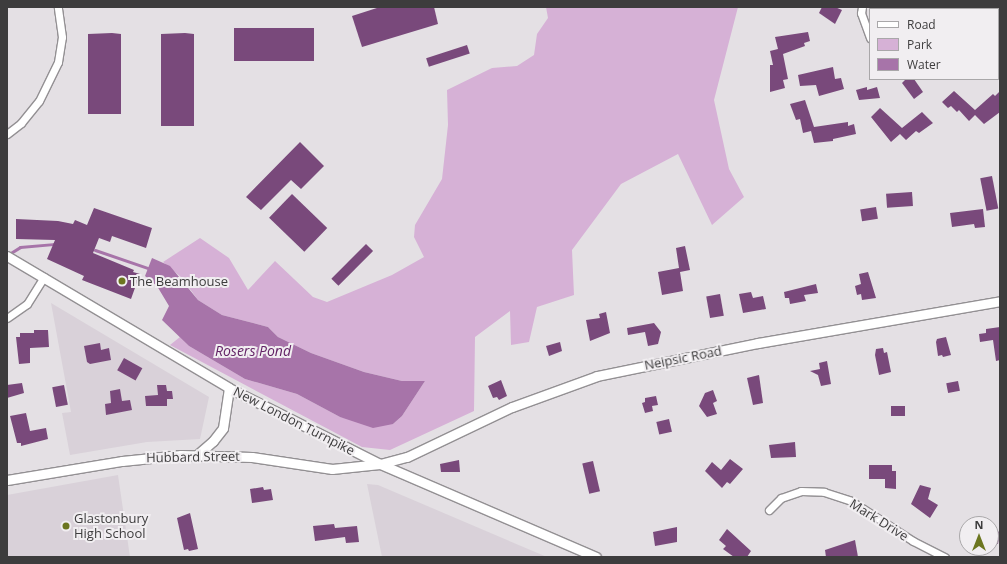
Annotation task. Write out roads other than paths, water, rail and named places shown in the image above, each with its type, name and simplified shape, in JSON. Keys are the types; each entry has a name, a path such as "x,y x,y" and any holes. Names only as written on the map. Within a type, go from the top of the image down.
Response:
{"street":[{"path":"7,134 21,123 39,101 58,62 62,37 58,7"},
{"path":"862,7 861,14 869,35"},
{"name":"New London Turnpike","path":"10,258 229,388 380,464 596,557"},
{"path":"7,318 27,304 44,277"},
{"name":"Neipsic Road","path":"380,464 407,457 519,404 597,376 751,345 1000,301"},
{"path":"197,455 213,441 223,428 229,388"},
{"name":"Hubbard Street","path":"7,480 142,458 197,455 272,459 332,469 380,464"},
{"name":"Mark Drive","path":"769,510 781,498 795,494 824,492 851,501 913,541 945,557"}],"water":[{"name":"Rosers Pond","path":"152,258 170,266 198,300 222,315 268,327 278,337 311,353 364,372 402,381 425,381 402,416 393,424 373,428 340,417 297,394 245,379 189,346 162,320 169,306 157,286 145,276"}],"waterway":[{"path":"9,254 20,247 53,244"},
{"path":"95,250 148,268"}],"place":[{"name":"The Beamhouse","path":"122,281"},
{"name":"Glastonbury High School","path":"66,526"}]}
